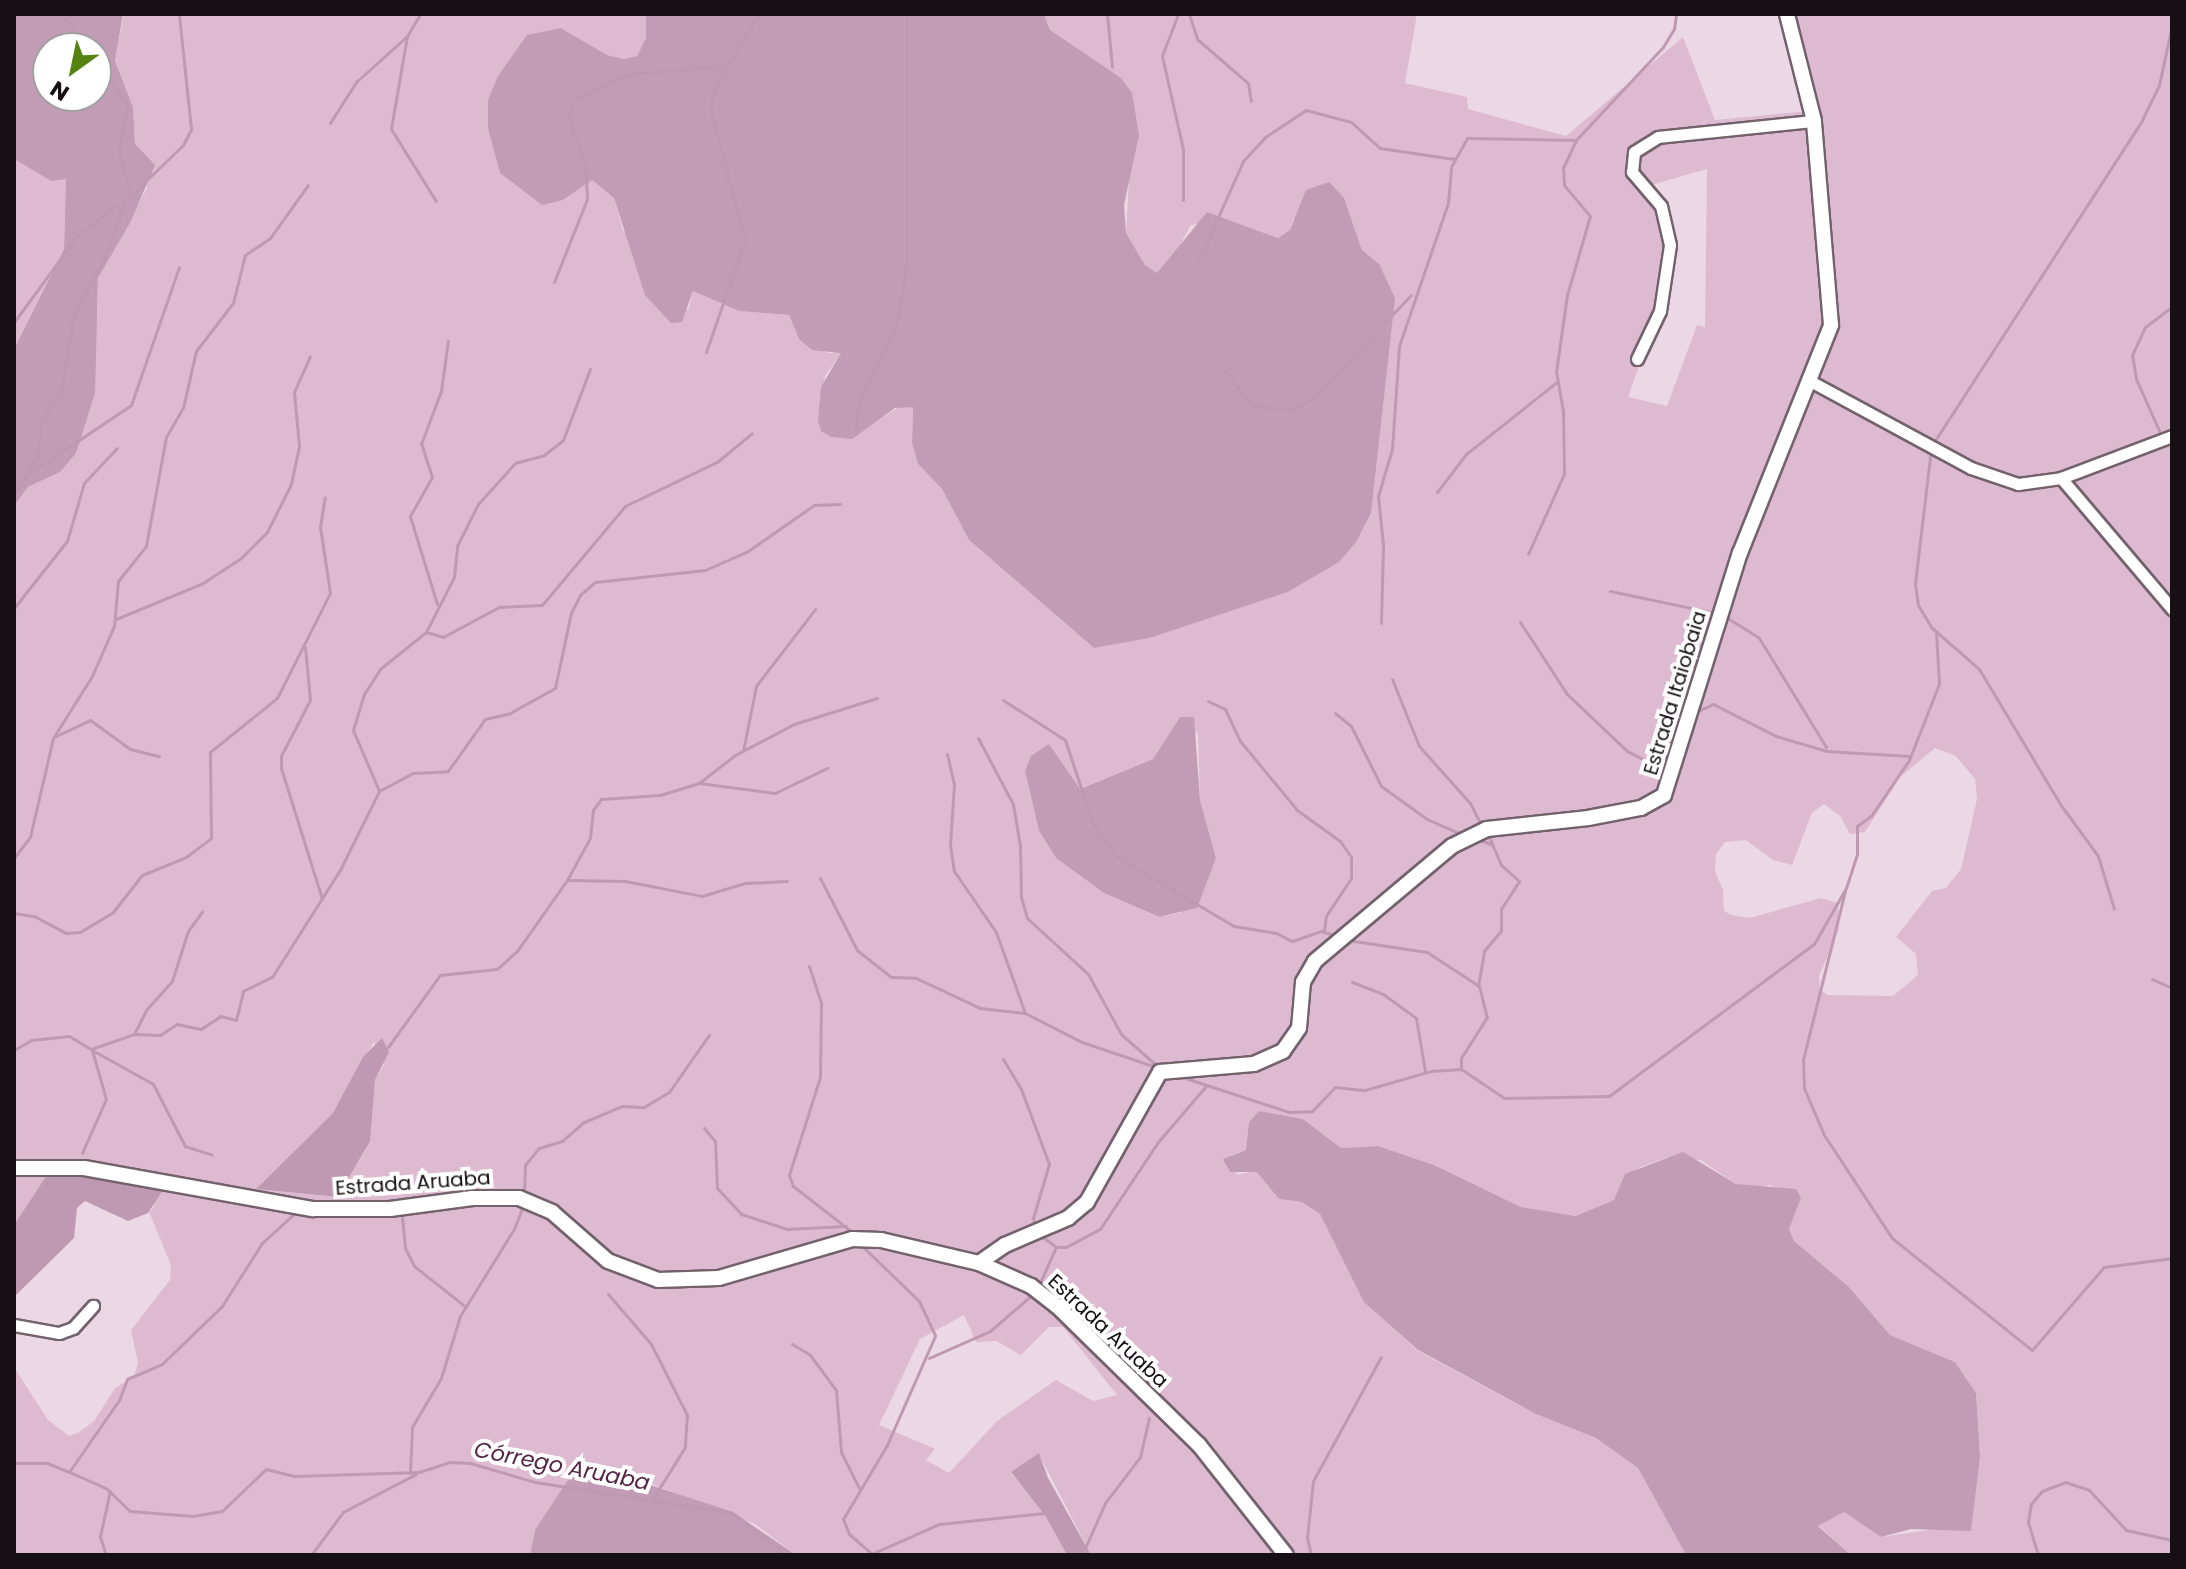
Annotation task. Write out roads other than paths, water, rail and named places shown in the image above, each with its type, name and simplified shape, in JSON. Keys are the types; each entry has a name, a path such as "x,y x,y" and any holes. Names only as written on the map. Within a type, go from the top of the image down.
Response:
{"street":[{"name":"Estrada Itaiobaia","path":"979,1263 1005,1245 1068,1218 1087,1202 1160,1072 1254,1064 1283,1051 1299,1028 1303,982 1315,961 1452,846 1487,829 1601,816 1641,808 1664,795 1740,553 1791,420 1812,382 1833,311 1814,121 1787,14"},
{"path":"1637,359 1660,311 1670,245 1661,206 1632,172 1634,152 1658,137 1814,121"},
{"path":"1812,382 1994,479 2018,484 2061,478 2172,436"},
{"path":"2061,478 2172,609"},
{"name":"Estrada Aruaba","path":"14,1168 84,1168 313,1209 390,1209 472,1198 519,1198 552,1212 608,1261 658,1280 719,1278 852,1239 979,1263 1031,1286 1057,1306 1199,1445 1286,1555"},
{"path":"14,1325 59,1333 73,1328 93,1306"}],"waterway":[{"path":"14,495 37,456 42,420 60,392 75,312 107,252 125,201 183,145 191,129 179,14"},
{"path":"330,123 356,82 407,36 420,14"},
{"path":"706,352 745,240 710,108 715,88 758,14"},
{"path":"856,434 858,403 897,324 907,263 907,14"},
{"path":"1107,14 1112,67"},
{"path":"1178,14 1162,56 1183,149 1183,200"},
{"path":"1189,14 1197,39 1248,83 1251,101"},
{"path":"1528,554 1564,474 1563,411 1556,372 1567,295 1590,216 1564,185 1563,168 1576,140 1663,47 1674,29 1676,14"},
{"path":"64,17 76,32"},
{"path":"1934,442 2142,120 2159,85 2172,25"},
{"path":"407,36 391,129 436,201"},
{"path":"554,282 587,199 585,166 569,119 573,101 624,75 730,65"},
{"path":"112,83 127,106 119,151 130,194"},
{"path":"1197,264 1243,161 1265,137 1306,110 1351,122 1380,148 1454,159"},
{"path":"1381,623 1383,545 1378,496 1392,449 1399,346 1448,203 1451,167 1467,138 1576,140"},
{"path":"14,858 30,837 53,738 92,676 114,626 118,581 146,546 166,437 183,408 196,351 233,303 245,255 270,238 308,185"},
{"path":"14,322 78,235 124,200"},
{"path":"27,475 131,405 179,267"},
{"path":"1221,365 1251,404 1291,410 1315,396 1411,295"},
{"path":"2162,437 2136,379 2132,355 2145,327 2172,307"},
{"path":"437,604 410,516 432,477 421,444 441,391 448,340"},
{"path":"116,619 203,583 241,558 267,532 291,484 299,446 294,392 310,356"},
{"path":"379,791 353,730 364,694 380,669 426,632 454,577 457,546 478,504 515,463 544,455 563,440 590,369"},
{"path":"1437,492 1466,454 1557,382"},
{"path":"426,632 443,637 499,607 542,605 625,506 717,462 752,433"},
{"path":"14,608 67,541 84,483 117,448"},
{"path":"1931,449 1915,584 1918,605 1931,627 1979,669 2060,804 2098,856 2114,909"},
{"path":"14,913 34,916 66,933 80,932 113,912 142,875 186,857 211,838 210,752 277,698 330,593 320,527 325,497"},
{"path":"91,1049 134,1034 160,1035 177,1024 201,1029 220,1016 236,1020 243,991 272,977 340,870 379,791 413,773 448,771 485,719 510,713 555,688 571,613 580,595 595,582 705,570 748,551 814,505 840,504"},
{"path":"1610,591 1715,613"},
{"path":"743,751 756,686 815,609"},
{"path":"1726,617 1759,638 1826,747"},
{"path":"1520,622 1567,694 1627,751 1649,762 1677,732"},
{"path":"1182,1077 1289,1112 1312,1111 1335,1087 1365,1090 1431,1071 1461,1069 1504,1098 1609,1096 1814,944 1846,888 1857,855 1857,826 1871,816 1909,760 1939,684 1936,632"},
{"path":"305,647 310,700 281,756 281,768 322,899"},
{"path":"1392,679 1419,746 1470,803 1481,825"},
{"path":"699,783 735,755 794,724 877,698"},
{"path":"1003,700 1065,740 1093,824 1115,856 1234,926 1276,933 1292,941 1321,931 1336,936"},
{"path":"1208,701 1225,709 1240,741 1297,810 1340,841 1351,857 1351,878 1326,916 1324,931"},
{"path":"1696,712 1713,704 1776,736 1827,751 1910,756"},
{"path":"1335,713 1351,726 1381,786 1427,819 1463,835"},
{"path":"56,736 90,720 130,749 159,756"},
{"path":"978,738 1013,804 1020,846 1021,897 1027,918 1088,974 1121,1034 1155,1064"},
{"path":"947,754 954,784 950,844 954,871 996,932 1025,1013"},
{"path":"388,1047 440,975 497,969 517,951 567,880 590,838 593,810 601,799 660,795 699,783 775,793 827,768"},
{"path":"1478,986 1484,951 1501,931 1501,909 1519,881 1501,865 1488,835"},
{"path":"1478,839 1493,845"},
{"path":"820,878 857,950 891,977 916,978 980,1008 1025,1013 1082,1042 1156,1067"},
{"path":"567,880 625,881 702,896 745,883 787,881"},
{"path":"1845,891 1803,1059 1804,1088 1824,1135 1892,1238 2032,1350 2104,1267 2172,1258"},
{"path":"134,1034 146,1010 172,981 188,931 202,912"},
{"path":"1347,940 1427,952 1479,986 1487,1017 1461,1058 1461,1069"},
{"path":"809,966 821,1002 820,1077 789,1175 793,1186 852,1232"},
{"path":"2152,979 2172,988"},
{"path":"1352,982 1383,994 1416,1018 1425,1071"},
{"path":"524,1193 525,1165 539,1148 562,1141 584,1122 622,1106 644,1107 669,1092 709,1035"},
{"path":"14,1050 31,1040 69,1036 92,1050 106,1099 82,1153"},
{"path":"92,1050 153,1084 185,1146 212,1155"},
{"path":"1003,1059 1021,1089 1049,1164 1033,1218 1036,1229"},
{"path":"1040,1235 1056,1247 1066,1247 1100,1229 1158,1142 1206,1086"},
{"path":"704,1128 715,1141 717,1188 741,1214 787,1229 846,1226"},
{"path":"410,1473 412,1427 441,1378 460,1316 514,1229 523,1205"},
{"path":"69,1472 119,1400 127,1379 162,1364 222,1306 262,1243 297,1211"},
{"path":"402,1218 405,1248 414,1266 466,1307"},
{"path":"861,1245 919,1301 935,1336 887,1445 843,1519 849,1534 872,1554"},
{"path":"1038,1287 1056,1247"},
{"path":"608,1294 651,1344 687,1415 685,1447 652,1500"},
{"path":"929,1358 990,1331 1033,1294"},
{"path":"792,1344 810,1355 836,1390 841,1452 859,1488"},
{"path":"1311,1555 1307,1538 1313,1481 1381,1357"},
{"path":"1082,1555 1105,1503 1140,1457 1149,1418"},
{"name":"Córrego Aruaba","path":"14,1463 47,1463 74,1474 107,1489 130,1511 193,1516 222,1511 266,1469 295,1476 419,1472 449,1462 470,1463 535,1482 732,1513 787,1555"},
{"path":"311,1555 343,1512 416,1474"},
{"path":"2038,1555 2028,1522 2031,1504 2042,1491 2065,1482 2089,1490 2126,1530 2172,1540"},
{"path":"106,1555 100,1536 110,1491"},
{"name":"Córrego Aruaba","path":"869,1555 939,1524 1044,1513"},
{"path":"1594,1555 1608,1555"}]}
